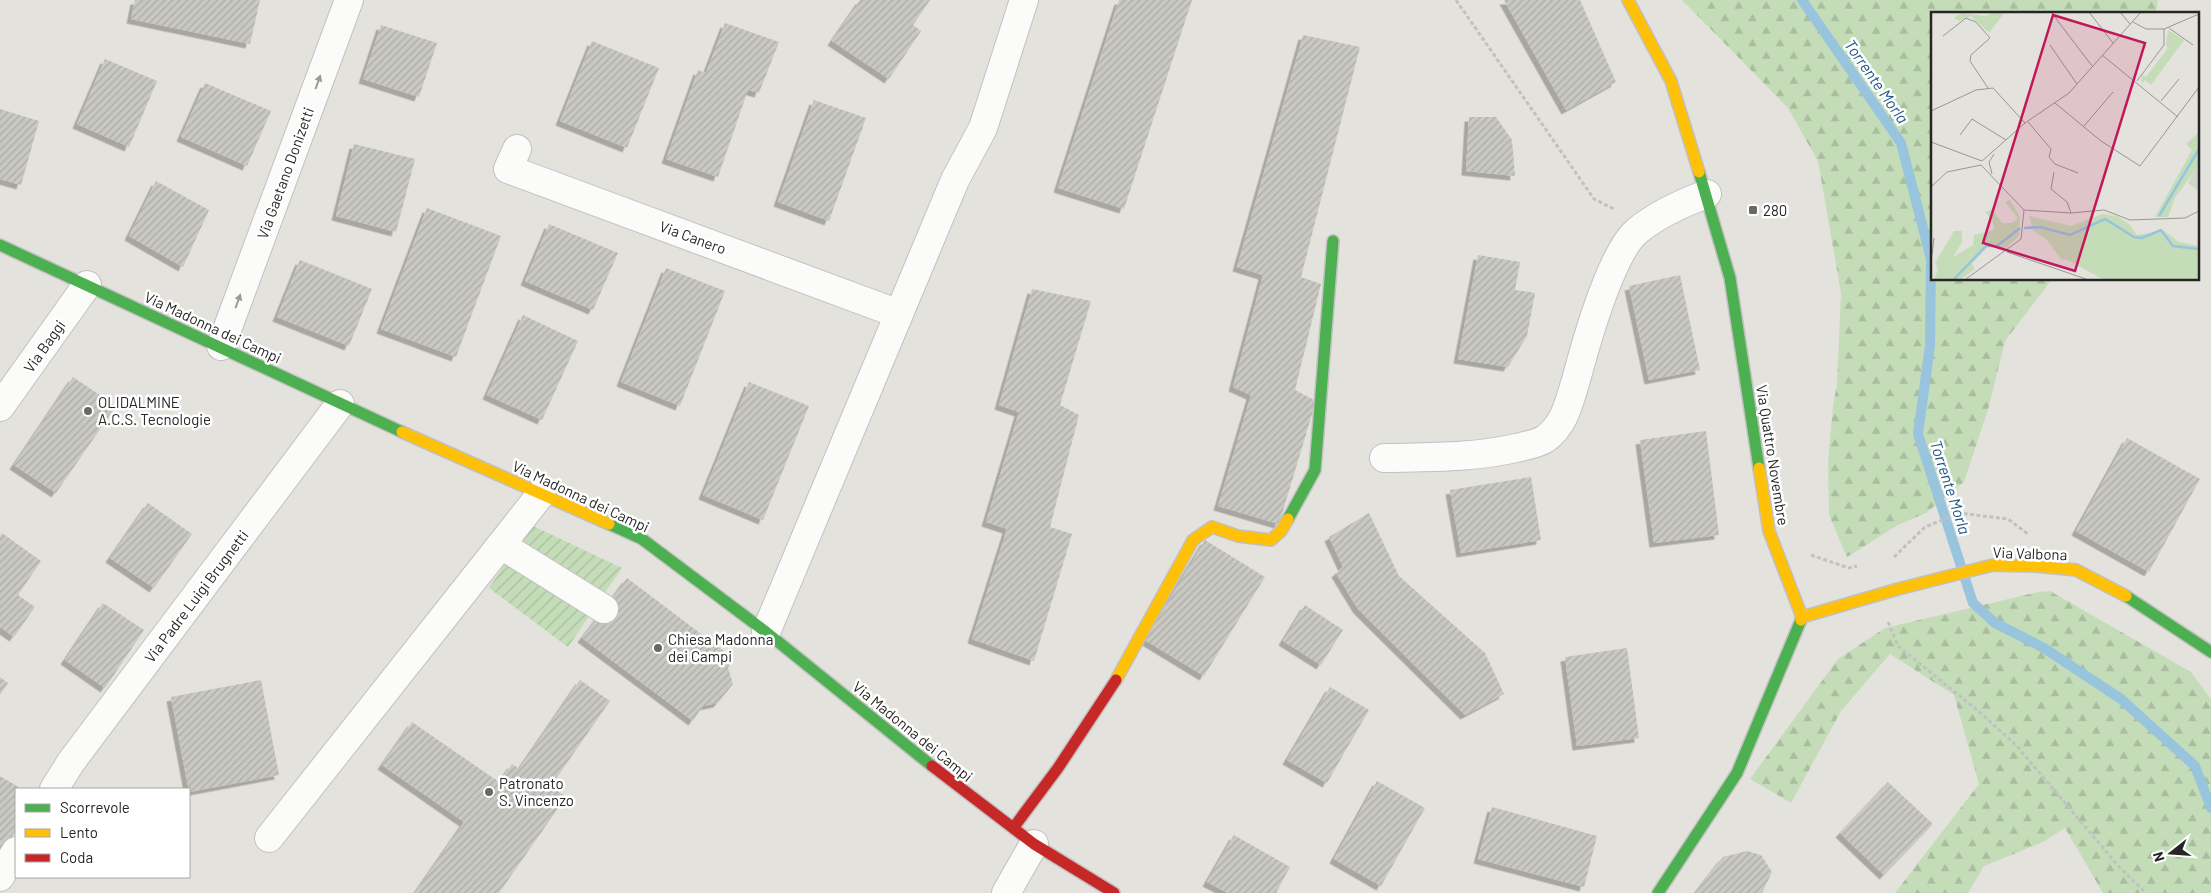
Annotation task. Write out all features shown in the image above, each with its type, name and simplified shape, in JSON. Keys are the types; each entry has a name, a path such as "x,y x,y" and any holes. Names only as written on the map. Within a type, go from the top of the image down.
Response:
{"street":[{"name":"Via Gaetano Donizetti","path":"221,346 349,0"},
{"path":"766,632 955,180 983,128 1024,0"},
{"name":"Via Quattro Novembre","path":"1628,0 1671,82 1707,194 1730,278 1768,531 1802,617"},
{"name":"Via Canero","path":"517,149 508,169 899,314"},
{"path":"1384,458 1492,454 1527,446 1545,439 1565,417 1584,352 1617,260 1636,232 1678,204 1707,194"},
{"path":"1014,827 1058,768 1127,663 1193,540 1212,527 1238,536 1271,540 1281,531 1315,470 1333,241"},
{"name":"Via Madonna dei Campi","path":"0,244 221,346 340,404 642,539 766,632 951,781 1034,844 1114,893"},
{"name":"Via Baggi","path":"0,407 87,285"},
{"name":"Via Padre Luigi Brugnetti","path":"55,788 71,762 340,404"},
{"path":"269,838 541,494"},
{"path":"501,545 604,609"},
{"name":"Via Valbona","path":"1802,617 1993,564 2076,570 2113,588 2211,652"},
{"path":"1658,893 1737,773 1802,617"},
{"path":"1006,893 1034,844"},
{"path":"0,877 15,853"}],"path":[{"path":"1456,0 1594,199 1646,226"},
{"path":"1890,560 1925,526 1959,513"},
{"path":"1805,550 1812,556 1849,568 1866,565"},
{"path":"1877,595 1898,646 1977,710 2016,745 2120,868 2146,893"}],"green space":[{"path":"1682,0 2158,0 2156,12 1931,12 1931,280 2051,280 2005,341 1989,406 1964,482 1926,513 1898,525 1847,557 1829,515 1828,462 1837,384 1841,293 1818,161 1788,108"},
{"path":"531,525 622,568 568,647 489,588"},
{"path":"2050,591 2191,672 2211,699 2211,893 2103,893 2065,828 2043,842 1984,866 1968,893 1895,893 1979,784 1954,695 1890,654 1841,711 1791,803 1750,779 1838,659 1885,628 2038,592"}],"building":[{"path":"135,0 260,0 250,44 131,19"},
{"path":"860,0 930,0 913,25 921,31 889,79 832,41"},
{"path":"1119,0 1192,0 1124,209 1058,188"},
{"path":"1504,0 1580,0 1616,82 1566,110"},
{"path":"725,23 779,42 759,93 748,90 718,177 666,159 698,70 706,73"},
{"path":"381,25 437,43 419,97 363,79"},
{"path":"1303,35 1360,47 1301,277 1321,284 1295,390 1316,401 1279,524 1218,506 1251,395 1233,387 1263,275 1237,267"},
{"path":"592,41 659,68 627,148 560,121"},
{"path":"105,59 157,81 129,147 77,124"},
{"path":"205,83 271,111 247,166 181,137"},
{"path":"814,100 866,118 829,221 778,202"},
{"path":"0,109 39,121 21,185 0,179"},
{"path":"1469,117 1496,117 1512,140 1515,176 1466,171"},
{"path":"354,144 415,159 396,232 336,216"},
{"path":"156,181 209,210 183,267 129,236"},
{"path":"427,208 501,236 456,357 381,329"},
{"path":"549,224 618,253 593,310 525,281"},
{"path":"1478,255 1520,262 1515,290 1535,293 1527,336 1508,367 1458,359"},
{"path":"300,260 372,289 349,346 277,317"},
{"path":"666,268 725,291 680,406 621,382"},
{"path":"1680,275 1700,370 1649,380 1629,286"},
{"path":"1032,289 1091,301 1060,405 1079,415 1050,527 1072,534 1034,661 972,639 1007,529 986,522 1019,412 999,405"},
{"path":"523,315 578,341 542,420 487,395"},
{"path":"73,377 116,406 56,493 14,465"},
{"path":"749,382 809,406 763,520 703,495"},
{"path":"1706,431 1719,535 1654,543 1640,440"},
{"path":"2127,438 2200,479 2149,572 2076,531"},
{"path":"1531,477 1541,540 1461,553 1450,490"},
{"path":"148,503 192,534 154,588 110,558"},
{"path":"1369,513 1399,576 1485,653 1504,694 1465,715 1358,609 1336,573 1343,567 1329,537"},
{"path":"2,533 41,561 18,595 35,607 14,637 0,627 0,536"},
{"path":"1205,540 1265,577 1204,676 1145,640"},
{"name":"Chiesa Madonna dei Campi","path":"627,578 733,658 728,668 733,684 718,703 703,706 693,721 582,638"},
{"path":"103,603 144,630 105,688 65,660"},
{"path":"1305,605 1343,630 1321,665 1283,641"},
{"path":"1627,648 1639,738 1577,746 1565,657"},
{"path":"0,677 8,683 0,695"},
{"path":"261,680 279,775 190,792 171,697"},
{"name":"Patronato S. Vincenzo","path":"580,680 610,701 551,786 566,797 499,893 415,893 464,822 382,765 412,722 499,782 512,764 519,769"},
{"path":"1330,687 1369,710 1327,783 1287,760"},
{"path":"0,776 20,788 15,788 15,832 0,857"},
{"path":"1377,781 1425,808 1381,886 1334,859"},
{"path":"1888,782 1933,824 1884,875 1840,833"},
{"path":"1492,807 1597,836 1584,887 1478,859"},
{"path":"1234,835 1290,867 1276,893 1228,893 1207,882"},
{"path":"1747,851 1761,855 1772,872 1762,893 1695,893 1723,857"}],"waterway":[{"name":"Torrente Morla","path":"1802,0 1901,143 1931,259 1930,345 1918,434 1973,603 1995,623 2044,648 2121,699 2195,766 2211,808"}],"traffic: fast":[{"path":"1699,172 1730,278 1759,468"},
{"path":"1288,519 1315,470 1333,241"},
{"path":"0,245 402,432"},
{"path":"609,524 642,539 766,632 932,766"},
{"path":"2126,596 2211,652"},
{"path":"1658,893 1737,773 1801,620"}],"traffic: slow":[{"path":"1628,0 1671,81 1699,172"},
{"path":"402,432 609,524"},
{"path":"1759,468 1769,531 1802,617 1801,620"},
{"path":"1116,680 1193,540 1212,527 1238,536 1271,540 1281,531 1288,519"},
{"path":"1802,617 1898,589 1993,565 2036,566 2076,570 2126,596"}],"traffic: jam":[{"path":"1014,827 1058,768 1116,680"},
{"path":"932,766 1034,844 1114,893"}],"place":[{"name":"280","path":"1753,210"},
{"name":"OLIDALMINE A.C.S. Tecnologie","path":"88,411"},
{"name":"Chiesa Madonna dei Campi","path":"658,648"},
{"name":"Patronato S. Vincenzo","path":"489,792"}]}
